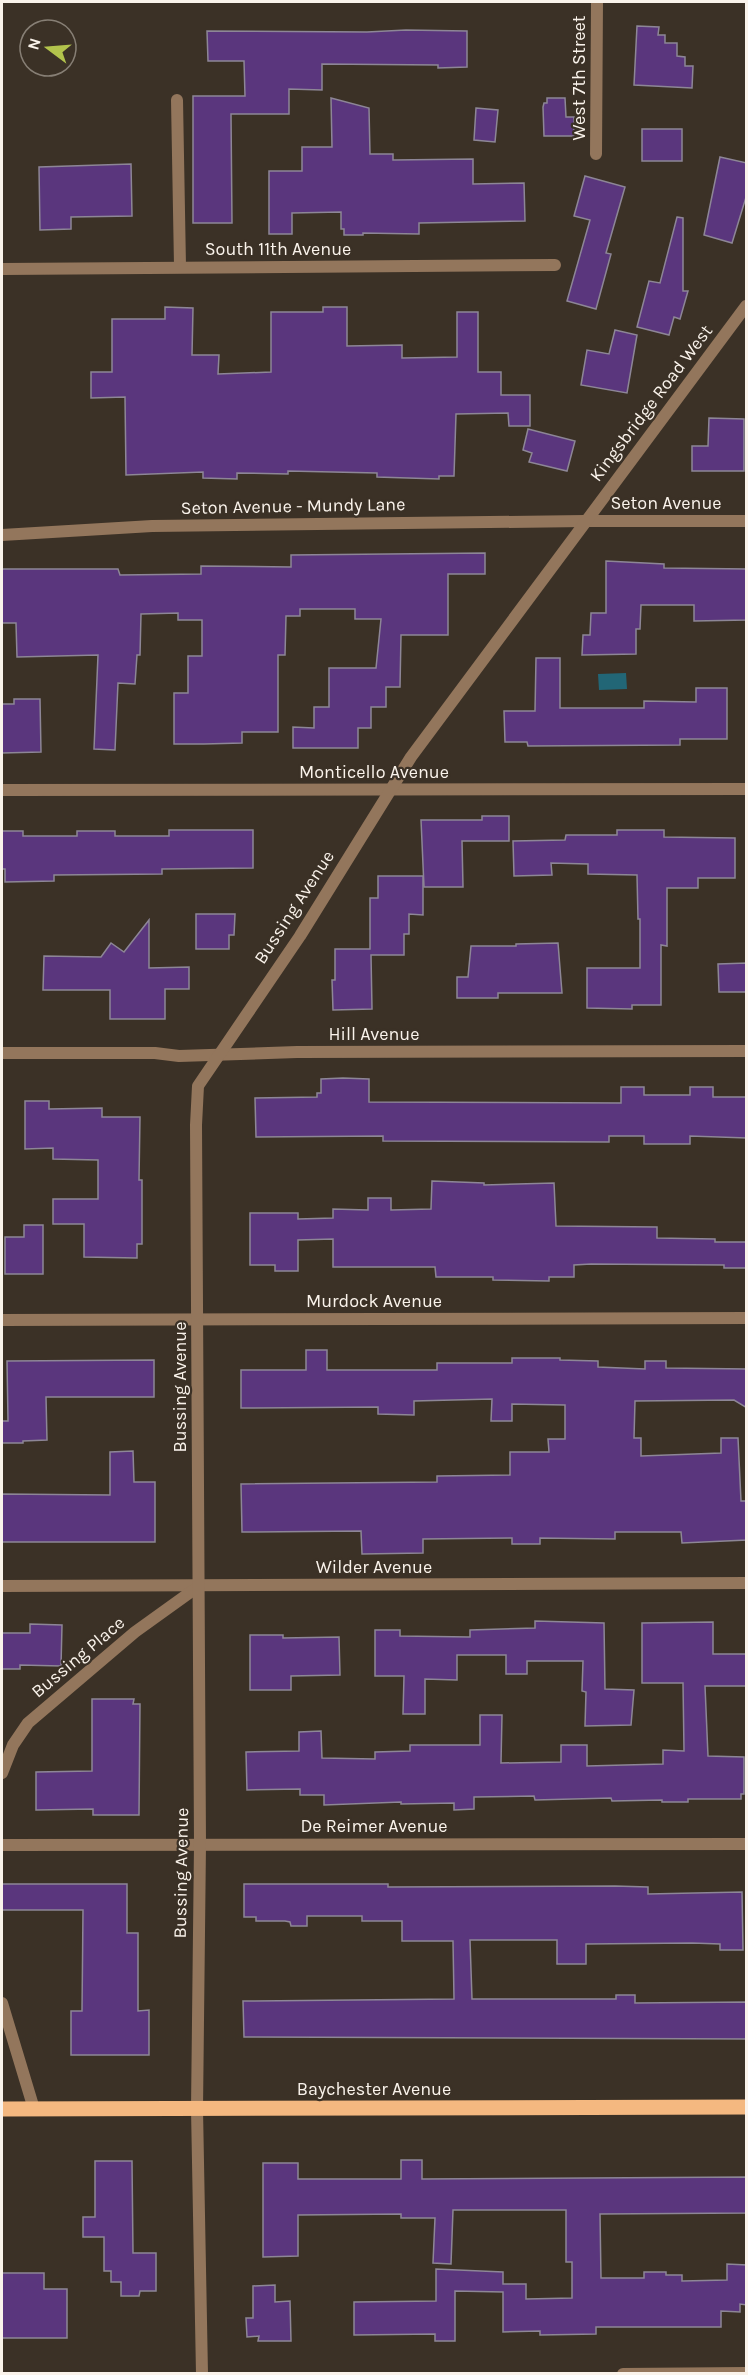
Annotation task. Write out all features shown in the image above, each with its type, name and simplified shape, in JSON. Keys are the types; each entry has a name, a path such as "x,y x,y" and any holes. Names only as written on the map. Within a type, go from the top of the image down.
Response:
{"main road":[{"name":"Baychester Avenue","path":"2,2109 747,2107"}],"street":[{"name":"West 7th Street","path":"596,154 597,2"},
{"path":"177,100 180,266"},
{"name":"South 11th Avenue","path":"2,268 555,265"},
{"name":"Kingsbridge Road West","path":"585,521 747,306"},
{"name":"Seton Avenue","path":"585,521 747,521"},
{"name":"Seton Avenue - Mundy Lane","path":"2,535 152,526 585,521"},
{"name":"Bussing Avenue","path":"202,2373 197,2109 200,1844 196,1125 198,1086 300,936 411,757 585,521"},
{"name":"Monticello Avenue","path":"2,790 747,789"},
{"name":"Hill Avenue","path":"2,1053 155,1053 179,1056 218,1056 297,1052 747,1051"},
{"name":"Murdock Avenue","path":"2,1320 747,1318"},
{"name":"Wilder Avenue","path":"2,1586 747,1583"},
{"name":"Bussing Place","path":"2,1773 13,1745 28,1723 135,1632 199,1586"},
{"name":"De Reimer Avenue","path":"2,1845 747,1844"},
{"path":"2,2003 5,2029 33,2109"},
{"path":"623,2373 747,2373"}],"water":[{"path":"626,673 627,689 599,690 598,674"}],"building":[{"path":"637,26 659,27 658,35 665,35 665,43 677,43 677,56 685,57 685,66 693,66 692,88 634,85"},
{"path":"207,31 367,32 467,31 467,67 322,64 322,90 289,89 289,114 231,114 232,223 193,223 193,96 245,96 244,61 208,61"},
{"path":"331,98 369,108 370,154 393,154 393,160 473,159 473,184 524,183 525,221 419,223 419,234 344,235 344,229 341,229 341,212 292,213 292,234 269,234 269,171 302,171 302,147 332,147"},
{"path":"547,98 565,98 566,117 574,117 574,136 544,136 543,107 544,103 547,103"},
{"path":"476,108 498,110 495,142 474,140"},
{"path":"642,129 682,129 682,161 642,161"},
{"path":"720,157 747,163 747,194 732,243 704,235"},
{"path":"131,164 132,216 71,217 71,229 40,230 39,167"},
{"path":"585,176 625,187 606,253 611,254 596,309 567,301 590,220 574,216"},
{"path":"677,217 683,218 683,291 688,291 680,319 674,317 669,335 637,327 649,281 660,283"},
{"path":"165,307 193,308 192,355 219,355 218,374 271,372 271,312 323,312 323,307 347,307 347,346 402,345 402,358 457,357 457,312 478,312 478,372 501,372 501,395 530,395 530,426 509,426 508,413 456,414 454,476 439,476 439,479 377,477 377,473 288,471 288,474 237,473 237,479 203,478 203,472 126,475 125,397 91,398 91,372 112,372 112,319 165,319"},
{"path":"615,330 637,335 627,393 581,385 587,350 609,354"},
{"path":"709,418 744,419 744,471 692,471 692,446 708,446"},
{"path":"528,429 575,441 567,471 529,462 532,453 523,450"},
{"path":"485,553 485,574 448,574 448,635 401,635 400,687 386,687 386,707 371,707 371,728 358,728 358,748 293,748 293,727 314,728 314,707 329,707 329,668 376,668 381,619 355,619 355,609 300,609 300,616 286,616 285,655 278,655 278,732 242,732 242,743 204,744 174,744 174,693 188,693 188,656 202,656 202,620 178,620 178,613 141,614 140,655 137,655 135,684 118,683 115,750 94,749 98,655 17,657 16,623 2,623 2,569 118,569 120,575 201,574 201,566 291,567 291,555"},
{"path":"606,561 664,564 664,568 747,569 747,620 694,621 694,605 641,605 640,629 636,629 636,654 582,655 583,635 590,635 591,613 606,613"},
{"path":"536,658 560,658 560,708 644,708 644,701 696,702 696,688 727,688 727,739 680,739 680,745 528,746 527,742 505,742 504,711 535,711"},
{"path":"14,699 40,699 41,752 2,753 2,704 14,704"},
{"path":"482,816 509,816 509,841 462,841 463,887 424,887 421,820 482,820"},
{"path":"169,830 253,830 253,868 162,869 162,874 54,875 54,881 5,882 5,869 2,869 2,831 23,831 23,836 77,836 77,831 115,831 115,836 169,836"},
{"path":"617,830 664,830 664,837 735,838 735,878 698,878 698,888 667,888 667,946 661,945 661,1005 632,1005 632,1009 587,1008 587,968 640,968 637,875 588,874 588,864 551,863 552,875 514,876 513,841 565,840 566,835 617,835"},
{"path":"378,876 423,876 423,915 409,914 409,934 404,934 404,955 371,955 372,1009 333,1010 332,980 335,980 335,949 370,949 370,898 378,898"},
{"path":"196,914 235,914 234,935 229,935 229,949 196,949"},
{"path":"149,920 149,968 189,967 189,989 165,989 165,1019 110,1019 110,990 43,990 44,956 101,957 111,943 124,952"},
{"path":"558,943 562,993 498,993 498,998 457,998 457,977 468,977 471,946"},
{"path":"747,963 747,992 719,992 718,964"},
{"path":"321,1079 369,1079 369,1102 621,1103 621,1087 644,1087 644,1095 690,1095 690,1087 713,1087 713,1097 747,1097 747,1138 690,1136 690,1144 644,1144 644,1136 609,1136 609,1142 383,1141 383,1136 256,1137 255,1098 317,1097 317,1093 321,1093"},
{"path":"25,1101 49,1101 49,1109 102,1108 102,1117 140,1117 139,1180 142,1180 142,1244 137,1244 137,1258 84,1257 84,1224 53,1224 53,1199 98,1199 98,1160 53,1159 53,1148 25,1149"},
{"path":"432,1181 484,1183 484,1185 554,1183 556,1226 657,1227 657,1238 747,1242 747,1268 724,1268 724,1265 591,1264 574,1265 574,1277 549,1277 549,1281 493,1280 493,1277 436,1277 435,1267 333,1267 333,1239 298,1240 298,1271 275,1271 275,1265 250,1265 250,1213 298,1213 298,1219 333,1218 333,1209 368,1210 368,1198 391,1198 391,1210 431,1209"},
{"path":"24,1225 43,1225 43,1274 5,1274 5,1237 24,1237"},
{"path":"306,1350 327,1350 327,1370 437,1370 437,1363 512,1363 512,1358 598,1361 598,1367 645,1369 645,1361 666,1361 666,1368 747,1369 747,1408 734,1400 635,1401 634,1438 641,1438 641,1456 721,1453 721,1438 738,1438 741,1501 747,1501 747,1540 682,1543 681,1532 615,1532 615,1539 540,1538 540,1544 512,1544 512,1538 423,1539 423,1553 362,1554 361,1531 242,1532 241,1484 437,1482 437,1476 510,1475 510,1452 549,1452 548,1439 565,1439 565,1405 512,1404 512,1421 491,1421 492,1399 414,1401 414,1415 378,1414 378,1407 241,1408 241,1370 306,1370"},
{"path":"154,1360 154,1397 46,1397 47,1440 2,1443 2,1421 8,1421 7,1361"},
{"path":"133,1451 134,1482 155,1482 155,1542 2,1542 2,1494 110,1495 110,1452"},
{"path":"535,1621 604,1623 605,1689 634,1690 631,1725 585,1726 586,1692 582,1691 583,1661 527,1661 527,1674 506,1674 506,1655 457,1655 457,1680 425,1679 425,1714 403,1714 404,1676 375,1676 375,1630 400,1630 400,1636 470,1637 470,1630 535,1628"},
{"path":"713,1622 713,1654 747,1654 747,1686 705,1686 708,1756 744,1757 744,1794 741,1794 741,1799 688,1799 688,1802 662,1802 662,1800 612,1801 611,1798 535,1800 534,1796 474,1797 474,1809 454,1810 454,1803 401,1804 401,1802 324,1805 324,1795 300,1795 300,1789 247,1790 246,1752 299,1751 299,1732 321,1731 322,1758 375,1759 375,1752 410,1751 410,1745 480,1745 480,1715 502,1715 501,1763 561,1762 561,1745 587,1745 587,1766 663,1764 663,1750 684,1751 683,1683 642,1683 642,1623"},
{"path":"30,1624 62,1625 61,1666 20,1665 20,1669 2,1669 2,1633 30,1633"},
{"path":"250,1635 283,1635 283,1638 339,1637 340,1675 291,1676 291,1690 250,1690"},
{"path":"92,1699 134,1699 133,1704 140,1704 139,1815 93,1815 93,1809 36,1810 36,1772 92,1771"},
{"path":"2,1884 127,1884 127,1933 138,1933 138,2011 149,2010 149,2055 71,2055 71,2011 82,2011 83,1910 2,1910"},
{"path":"244,1884 388,1884 388,1887 615,1886 648,1887 648,1894 742,1892 743,1950 720,1950 720,1944 586,1944 586,1964 557,1964 557,1940 470,1940 472,1999 616,1999 616,1995 635,1995 635,2003 747,2002 747,2039 244,2037 243,2001 454,1999 453,1941 402,1941 402,1921 362,1921 362,1916 307,1916 307,1926 291,1926 290,1922 285,1921 256,1921 256,1917 244,1917"},
{"path":"401,2160 422,2160 422,2179 747,2177 747,2213 600,2214 601,2278 644,2278 644,2272 666,2272 666,2275 682,2275 682,2281 727,2280 727,2264 747,2265 747,2305 740,2304 740,2312 721,2311 721,2327 596,2327 596,2334 540,2335 540,2331 503,2332 503,2292 455,2291 455,2341 435,2341 435,2334 354,2335 354,2302 436,2301 436,2269 503,2272 503,2284 526,2284 526,2299 572,2298 572,2262 566,2262 566,2210 453,2210 451,2264 433,2263 435,2218 401,2218 401,2214 298,2215 298,2256 263,2257 263,2163 298,2163 298,2179 401,2179"},
{"path":"95,2161 132,2161 133,2253 156,2253 156,2291 140,2291 139,2296 121,2296 121,2282 111,2282 111,2271 104,2271 104,2237 83,2237 83,2217 95,2217"},
{"path":"2,2273 44,2273 44,2289 67,2289 67,2338 2,2338"},
{"path":"275,2285 275,2302 290,2301 291,2341 258,2341 259,2336 247,2337 246,2318 253,2318 253,2286"}]}
